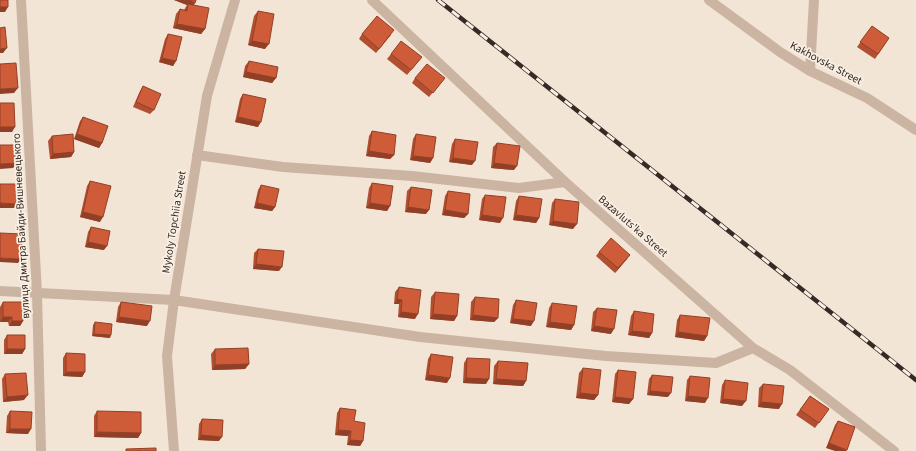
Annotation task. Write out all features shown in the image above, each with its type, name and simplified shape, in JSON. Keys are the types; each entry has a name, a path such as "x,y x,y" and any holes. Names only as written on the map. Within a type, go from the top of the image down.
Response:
{"street":[{"name":"вулиця Дмитра Байди-Вишневецького","path":"21,0 38,293 42,451"},
{"name":"Mykoly Topchiia Street","path":"174,451 167,356 174,300 207,96 234,0"},
{"name":"Bazavluts'ka Street","path":"372,0 565,182 753,348 790,370 894,451"},
{"name":"Kakhovska Street","path":"709,0 780,52 810,71 867,98 916,130"},
{"path":"810,71 814,0"},
{"path":"197,155 283,167 412,176 519,188 565,182"},
{"path":"0,291 174,300 420,337 606,356 716,363 753,348"}],"building":[{"path":"0,0 8,0 8,7 0,7"},
{"path":"189,0 196,0 195,3"},
{"path":"188,4 209,8 205,29 177,24 180,9 187,11"},
{"path":"258,11 274,14 269,44 252,41"},
{"path":"377,16 394,30 379,49 362,34"},
{"path":"872,26 889,38 878,54 860,42"},
{"path":"5,27 7,48 0,49 0,28"},
{"path":"168,34 182,37 176,61 162,58"},
{"path":"401,41 422,57 411,70 391,54"},
{"path":"249,61 278,67 276,78 246,72"},
{"path":"16,63 18,88 0,89 0,64"},
{"path":"427,64 445,78 433,93 415,78"},
{"path":"143,86 161,94 154,110 136,102"},
{"path":"243,94 266,99 261,122 238,117"},
{"path":"0,103 14,103 15,127 0,127"},
{"path":"83,117 108,126 102,143 77,134"},
{"path":"372,131 396,135 394,155 369,151"},
{"path":"73,134 74,152 53,154 52,136"},
{"path":"416,134 436,137 433,158 413,156"},
{"path":"455,139 478,142 475,161 453,158"},
{"path":"497,143 520,146 517,166 494,163"},
{"path":"0,145 16,145 17,163 0,164"},
{"path":"90,181 111,186 103,217 83,212"},
{"path":"372,183 393,186 390,206 370,203"},
{"path":"0,184 18,184 17,204 0,203"},
{"path":"261,185 279,189 275,207 257,203"},
{"path":"411,187 432,190 429,210 408,207"},
{"path":"448,191 470,194 468,214 445,210"},
{"path":"485,195 506,197 503,218 482,215"},
{"path":"519,196 542,199 539,218 516,215"},
{"path":"555,199 579,202 577,224 553,221"},
{"path":"91,227 110,231 107,246 88,242"},
{"path":"0,233 22,234 21,259 0,258"},
{"path":"611,238 630,255 618,268 599,252"},
{"path":"258,249 284,251 282,267 256,264"},
{"path":"399,287 421,290 418,314 401,312 402,300 397,299"},
{"path":"435,292 459,294 457,316 433,314"},
{"path":"475,297 499,299 498,318 473,315"},
{"path":"516,300 537,303 534,321 513,319"},
{"path":"3,302 23,302 23,321 12,321 12,317 3,317"},
{"path":"121,302 152,306 150,321 119,317"},
{"path":"552,303 577,306 574,325 550,322"},
{"path":"597,308 617,310 614,329 594,326"},
{"path":"634,311 654,314 652,333 632,331"},
{"path":"680,315 710,318 707,336 678,332"},
{"path":"95,322 112,324 111,335 94,334"},
{"path":"7,335 25,335 25,349 7,349"},
{"path":"248,348 249,364 215,365 215,349"},
{"path":"66,353 85,354 85,372 66,372"},
{"path":"431,354 453,357 450,378 428,375"},
{"path":"467,358 490,359 489,379 466,378"},
{"path":"498,361 528,363 526,381 496,379"},
{"path":"583,368 601,370 598,395 580,393"},
{"path":"618,370 636,372 633,399 615,397"},
{"path":"26,373 28,395 7,397 5,374"},
{"path":"652,375 673,377 671,393 650,391"},
{"path":"690,376 710,378 708,398 688,396"},
{"path":"725,380 748,383 746,401 723,399"},
{"path":"763,384 784,386 782,404 761,402"},
{"path":"810,396 829,409 819,423 800,410"},
{"path":"340,408 356,410 354,421 365,423 363,441 350,440 351,431 338,430"},
{"path":"10,411 32,412 31,429 10,429"},
{"path":"97,411 141,412 141,433 97,432"},
{"path":"202,419 223,420 222,437 201,435"},
{"path":"838,421 855,427 847,450 829,443"},
{"path":"156,448 156,451 126,451 126,449"}],"railway":[{"path":"438,0 916,380"}]}
